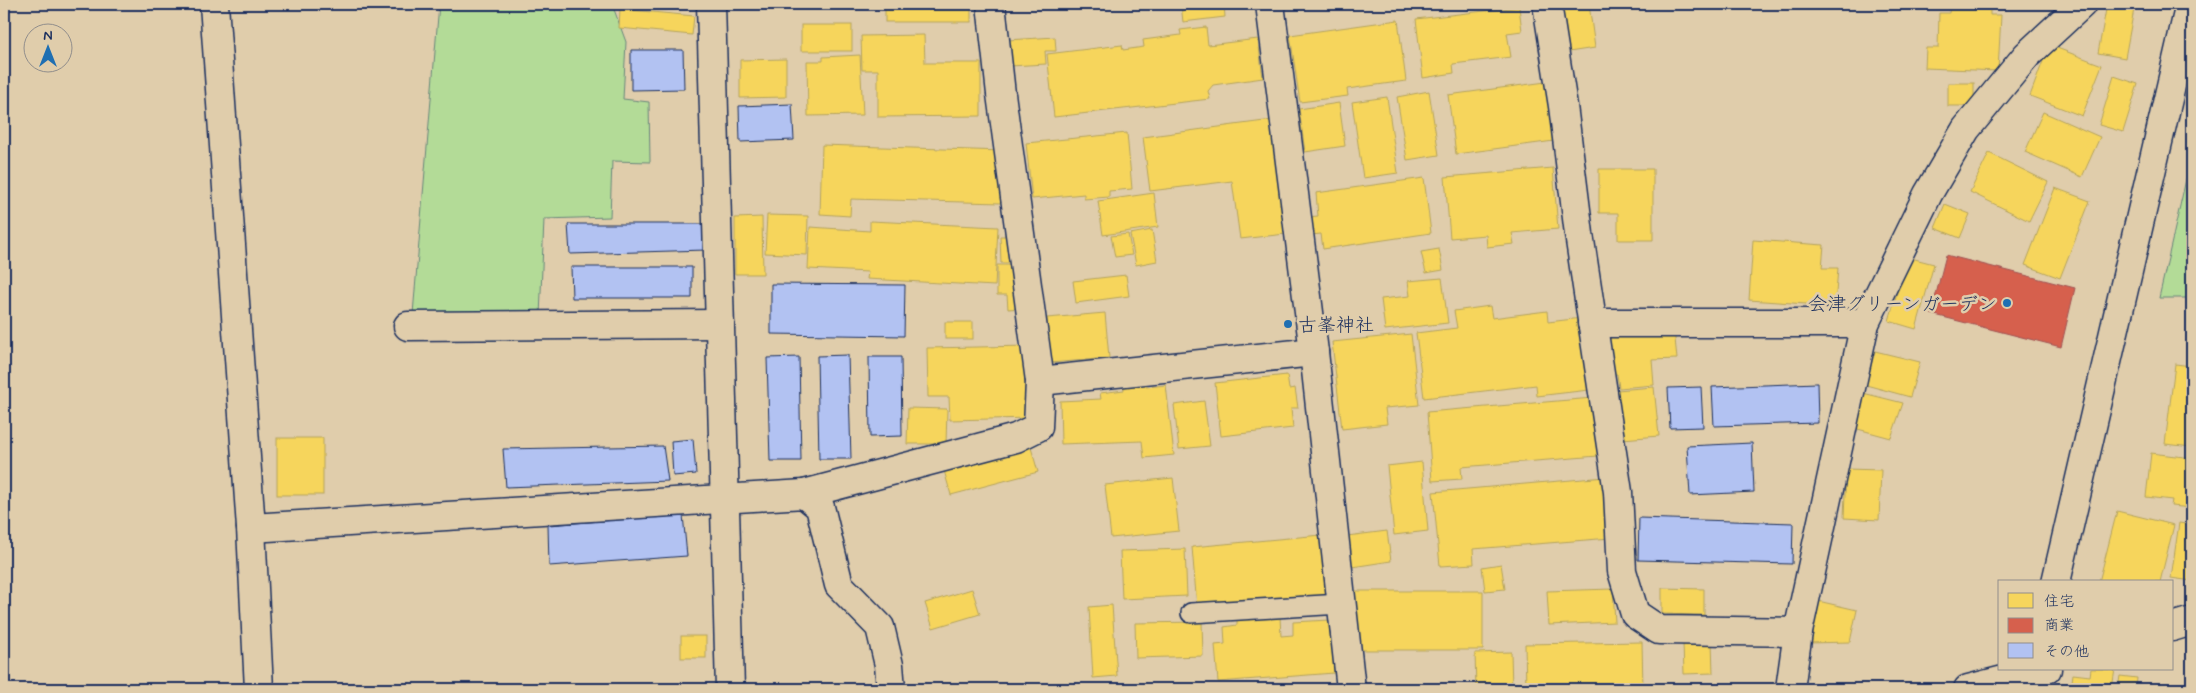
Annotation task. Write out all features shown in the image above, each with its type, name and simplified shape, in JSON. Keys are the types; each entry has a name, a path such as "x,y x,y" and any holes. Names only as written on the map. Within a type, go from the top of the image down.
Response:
{"street":[{"path":"214,4 251,528 259,689"},
{"path":"711,4 730,689"},
{"path":"251,528 804,494 1023,434 1038,427 1040,381 1003,104 992,4"},
{"path":"1270,4 1314,352 1351,689"},
{"path":"1547,4 1618,492 1622,571 1635,614 1659,630 1798,632"},
{"path":"1790,689 1798,632 1865,322 1928,194 1966,128 2027,55 2082,4"},
{"path":"2056,580 2190,4"},
{"path":"1592,322 1865,322"},
{"path":"408,326 720,324"},
{"path":"1040,381 1314,352"},
{"path":"804,494 820,507 839,585 880,626 890,665 891,689"},
{"path":"2174,626 2192,621"},
{"path":"1968,689 2037,675"}],"lane":[{"path":"1191,613 1341,604"}],"green space":[{"path":"439,4 612,4 626,42 623,99 649,102 650,162 612,161 610,217 544,219 540,317 413,314"},
{"path":"2192,153 2192,298 2159,298"}],"building: 住宅":[{"path":"885,4 971,4 971,22 885,22"},
{"path":"1181,4 1224,4 1225,17 1183,22"},
{"path":"1562,4 1589,4 1595,48 1569,52"},
{"path":"1950,4 1990,4 1990,15 2001,15 1998,71 1925,68 1926,48 1938,48 1939,13 1949,13"},
{"path":"2107,4 2134,9 2125,58 2098,53"},
{"path":"1519,7 1522,31 1507,33 1511,57 1453,64 1454,73 1423,78 1416,19"},
{"path":"620,9 694,16 692,35 619,28"},
{"path":"1398,20 1406,81 1347,89 1348,96 1300,102 1290,35"},
{"path":"801,25 852,25 852,51 801,51"},
{"path":"1206,27 1208,45 1258,39 1263,78 1213,85 1208,91 1210,99 1054,117 1047,54 1122,45 1123,50 1144,47 1143,40 1181,35 1180,30"},
{"path":"924,35 925,63 981,63 981,116 878,117 878,70 862,70 861,36"},
{"path":"1055,37 1056,51 1045,51 1046,64 1010,66 1008,40"},
{"path":"2049,45 2102,65 2082,116 2030,96"},
{"path":"860,55 863,115 808,116 807,61 823,61 823,57"},
{"path":"786,59 786,97 740,98 740,60"},
{"path":"2114,76 2138,84 2123,132 2099,125"},
{"path":"1546,82 1554,141 1456,154 1448,95"},
{"path":"1948,83 1974,83 1974,106 1948,106"},
{"path":"1429,91 1439,155 1407,160 1397,97"},
{"path":"1387,97 1398,173 1363,178 1352,102"},
{"path":"1339,103 1345,146 1305,152 1299,109"},
{"path":"2043,112 2100,137 2082,177 2025,152"},
{"path":"1272,120 1286,234 1240,239 1232,181 1150,191 1143,137"},
{"path":"1127,133 1132,189 1109,191 1109,197 1084,199 1084,194 1032,199 1026,143"},
{"path":"822,145 1003,151 1001,203 851,199 850,216 820,214"},
{"path":"1989,153 2048,182 2029,221 1970,192"},
{"path":"1553,168 1558,229 1512,233 1514,244 1487,247 1486,235 1450,238 1445,177"},
{"path":"1599,169 1653,169 1653,240 1618,240 1618,213 1599,213"},
{"path":"1424,178 1431,233 1323,249 1321,234 1311,235 1308,217 1318,216 1316,193"},
{"path":"2055,188 2090,201 2060,278 2025,265"},
{"path":"1154,193 1158,227 1103,235 1098,201"},
{"path":"1945,204 1970,214 1960,238 1935,228"},
{"path":"767,215 808,216 807,255 765,253"},
{"path":"762,217 763,274 735,274 735,218"},
{"path":"870,221 998,227 995,286 867,279 868,272 808,269 810,227 870,231"},
{"path":"1152,230 1157,261 1136,265 1130,234"},
{"path":"1005,232 1013,232 1013,263 1001,263 1000,236 1005,236"},
{"path":"1128,234 1132,255 1115,257 1111,236"},
{"path":"1753,240 1824,245 1822,268 1838,268 1835,306 1749,300"},
{"path":"1439,249 1443,270 1426,273 1421,252"},
{"path":"1907,257 1934,264 1916,329 1889,321"},
{"path":"997,265 1018,265 1023,308 1008,309 1007,295 997,295"},
{"path":"1126,275 1129,296 1076,303 1073,281"},
{"path":"1442,278 1448,323 1385,330 1381,299 1410,296 1408,281"},
{"path":"1490,306 1492,318 1547,311 1548,322 1582,318 1589,390 1537,396 1536,385 1424,398 1416,333 1457,328 1454,311"},
{"path":"1105,313 1109,358 1050,363 1047,318"},
{"path":"945,322 973,322 973,339 945,339"},
{"path":"1674,329 1677,359 1652,360 1654,385 1619,388 1617,374 1610,375 1607,335"},
{"path":"1411,334 1419,405 1385,408 1387,424 1342,429 1332,342"},
{"path":"1029,346 1030,418 950,420 949,397 928,397 927,348"},
{"path":"1875,351 1920,362 1910,397 1866,385"},
{"path":"2175,364 2192,366 2192,447 2165,444"},
{"path":"1287,375 1289,389 1295,388 1298,408 1291,408 1293,428 1221,436 1215,383"},
{"path":"1145,378 1146,387 1166,385 1174,455 1144,458 1142,441 1061,444 1060,401 1101,399 1100,393 1124,390 1123,382"},
{"path":"1654,387 1659,436 1622,439 1617,390"},
{"path":"1863,393 1903,403 1891,438 1854,428"},
{"path":"1593,398 1598,456 1461,467 1462,479 1432,481 1427,412"},
{"path":"1204,401 1210,446 1179,449 1174,405"},
{"path":"908,408 947,409 946,444 907,444"},
{"path":"277,438 323,438 323,495 277,495"},
{"path":"1030,444 1038,472 951,495 943,467"},
{"path":"2151,453 2192,458 2192,508 2171,506 2172,500 2146,497"},
{"path":"1422,462 1428,531 1394,535 1387,466"},
{"path":"1846,469 1881,470 1879,520 1844,518"},
{"path":"1606,477 1611,538 1473,549 1474,564 1440,566 1433,492"},
{"path":"1173,478 1179,531 1111,538 1105,485"},
{"path":"2117,511 2174,525 2160,580 2100,580"},
{"path":"2179,523 2192,525 2192,581 2171,578"},
{"path":"1387,531 1391,561 1352,567 1347,536"},
{"path":"1321,535 1326,595 1197,607 1192,547"},
{"path":"1185,549 1187,596 1122,599 1120,551"},
{"path":"1501,564 1505,589 1485,591 1482,567"},
{"path":"1662,588 1704,589 1704,615 1662,614"},
{"path":"972,589 980,614 933,628 925,603"},
{"path":"1613,589 1615,622 1549,625 1547,591"},
{"path":"1355,591 1483,591 1483,650 1354,650"},
{"path":"1818,601 1857,610 1850,642 1808,643"},
{"path":"1112,605 1117,676 1093,678 1089,607"},
{"path":"1280,617 1281,636 1293,635 1293,622 1330,620 1334,673 1218,682 1215,645 1225,644 1224,627 1237,625 1237,620"},
{"path":"1202,622 1203,656 1136,658 1135,623"},
{"path":"681,636 706,636 706,658 681,658"},
{"path":"1642,642 1643,689 1526,689 1525,644"},
{"path":"1712,642 1713,673 1684,674 1683,643"},
{"path":"1511,652 1512,689 1476,689 1475,653"},
{"path":"2091,670 2115,670 2112,689 2071,689 2073,674 2090,676"},
{"path":"2120,676 2137,678 2136,689 2118,689"}],"building: 商業":[{"path":"1946,255 2075,288 2061,347 1931,314"}],"building: その他":[{"path":"631,50 683,50 684,89 631,90"},
{"path":"792,104 794,140 740,142 739,106"},
{"path":"568,224 706,224 706,250 570,254"},
{"path":"571,267 692,267 692,298 572,298"},
{"path":"771,284 905,285 904,336 771,334"},
{"path":"848,355 851,459 819,459 817,356"},
{"path":"799,357 801,461 770,461 767,358"},
{"path":"869,357 901,357 902,436 870,437"},
{"path":"1817,383 1818,423 1714,426 1712,387"},
{"path":"1701,387 1703,427 1670,428 1668,388"},
{"path":"693,439 696,474 673,476 671,441"},
{"path":"1752,443 1754,492 1690,495 1687,446"},
{"path":"663,446 668,481 506,487 503,449"},
{"path":"683,515 687,556 549,566 548,525"},
{"path":"1639,518 1793,523 1792,564 1638,560"}],"place":[{"name":"会津グリーンガーデン","path":"2007,303"},
{"name":"古峯神社","path":"1288,324"}]}
